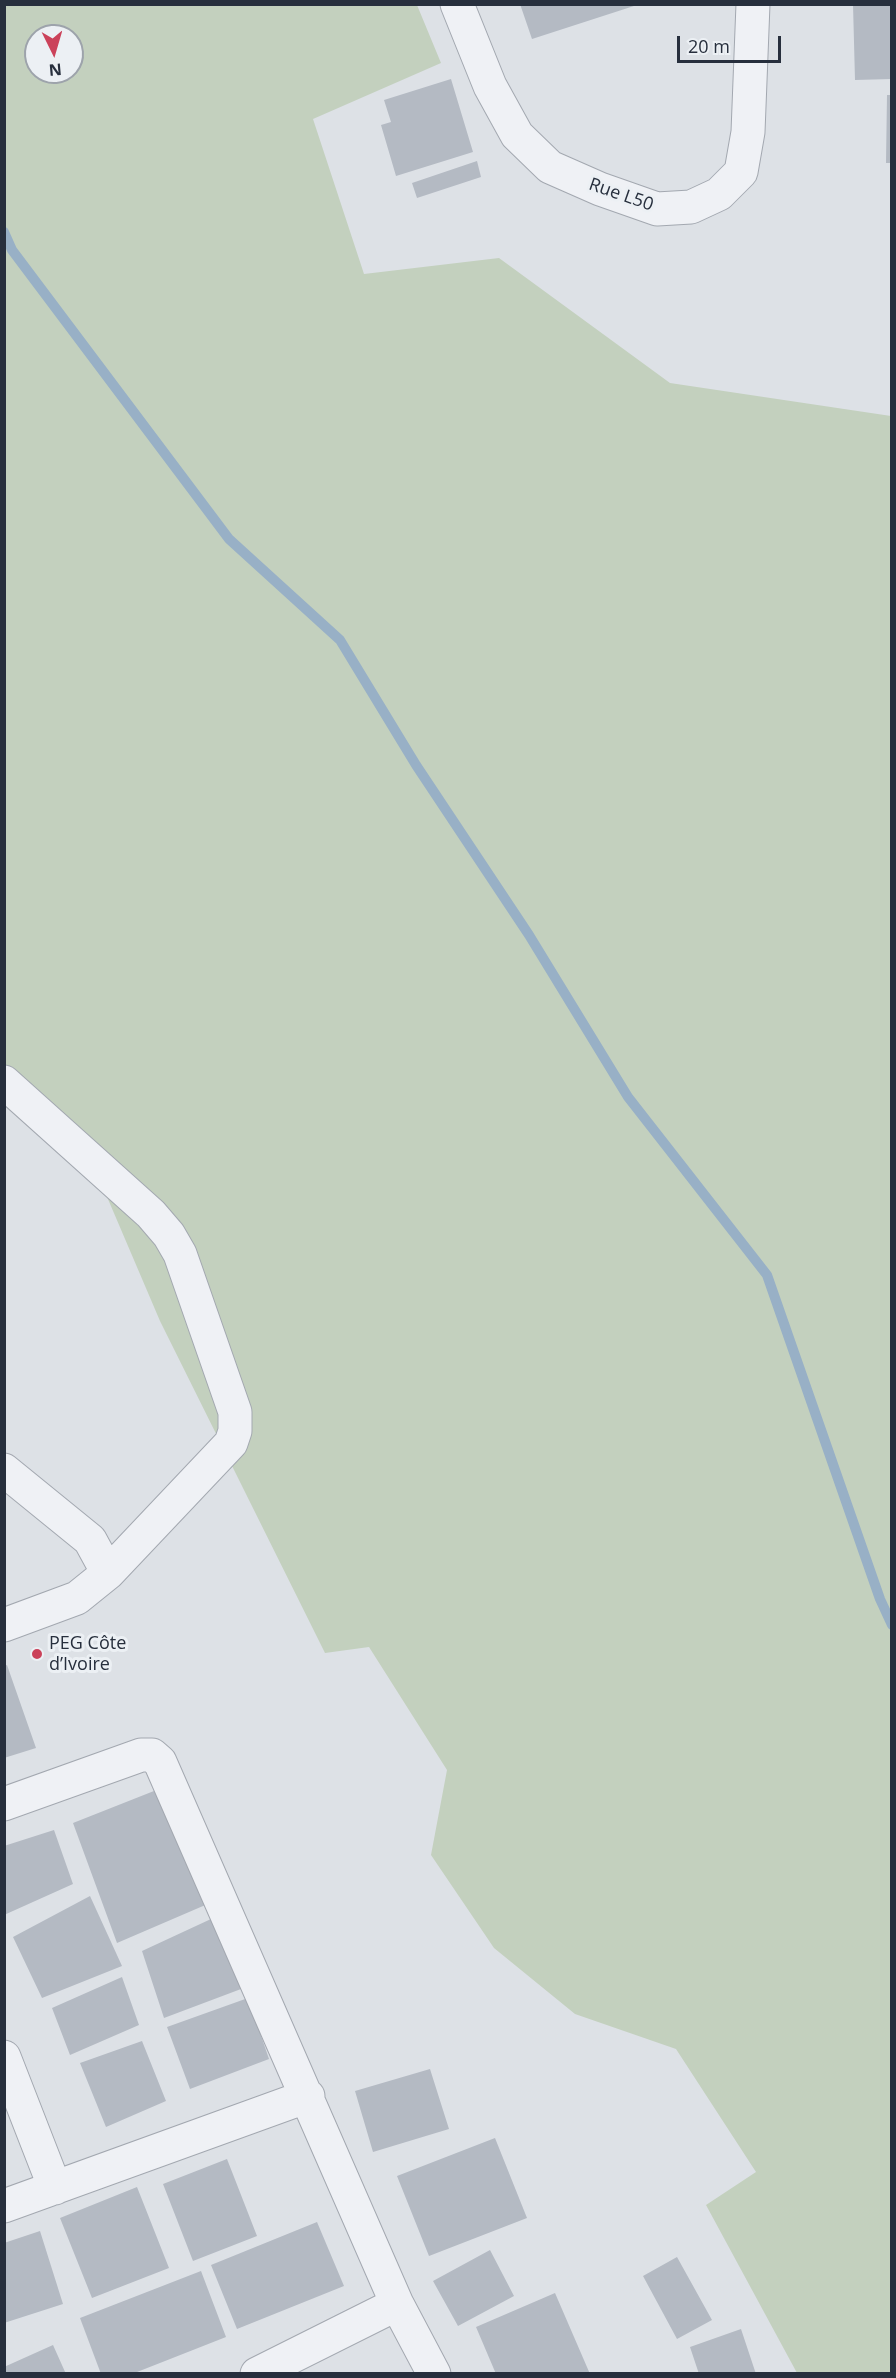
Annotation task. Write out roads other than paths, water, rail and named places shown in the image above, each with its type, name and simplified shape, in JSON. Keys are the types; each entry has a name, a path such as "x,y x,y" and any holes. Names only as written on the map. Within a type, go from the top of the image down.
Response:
{"street":[{"name":"Rue L50","path":"457,4 490,86 517,135 550,167 600,189 657,209 691,207 719,194 741,172 748,132 753,4"},
{"path":"4,1082 152,1214 169,1234 180,1254 235,1412 231,1443 108,1573 77,1598 4,1625"},
{"path":"4,1470 90,1540 108,1573"},
{"path":"4,1804 141,1755 152,1755 160,1762 398,2304 434,2373"},
{"path":"4,2057 55,2187"},
{"path":"4,2206 308,2096"},
{"path":"257,2373 398,2304"}],"waterway":[{"path":"4,232 12,250 229,539 340,640 416,765 529,935 628,1097 767,1275 880,1599 892,1625"}],"place":[{"name":"PEG Côte d’Ivoire","path":"37,1654"}]}
